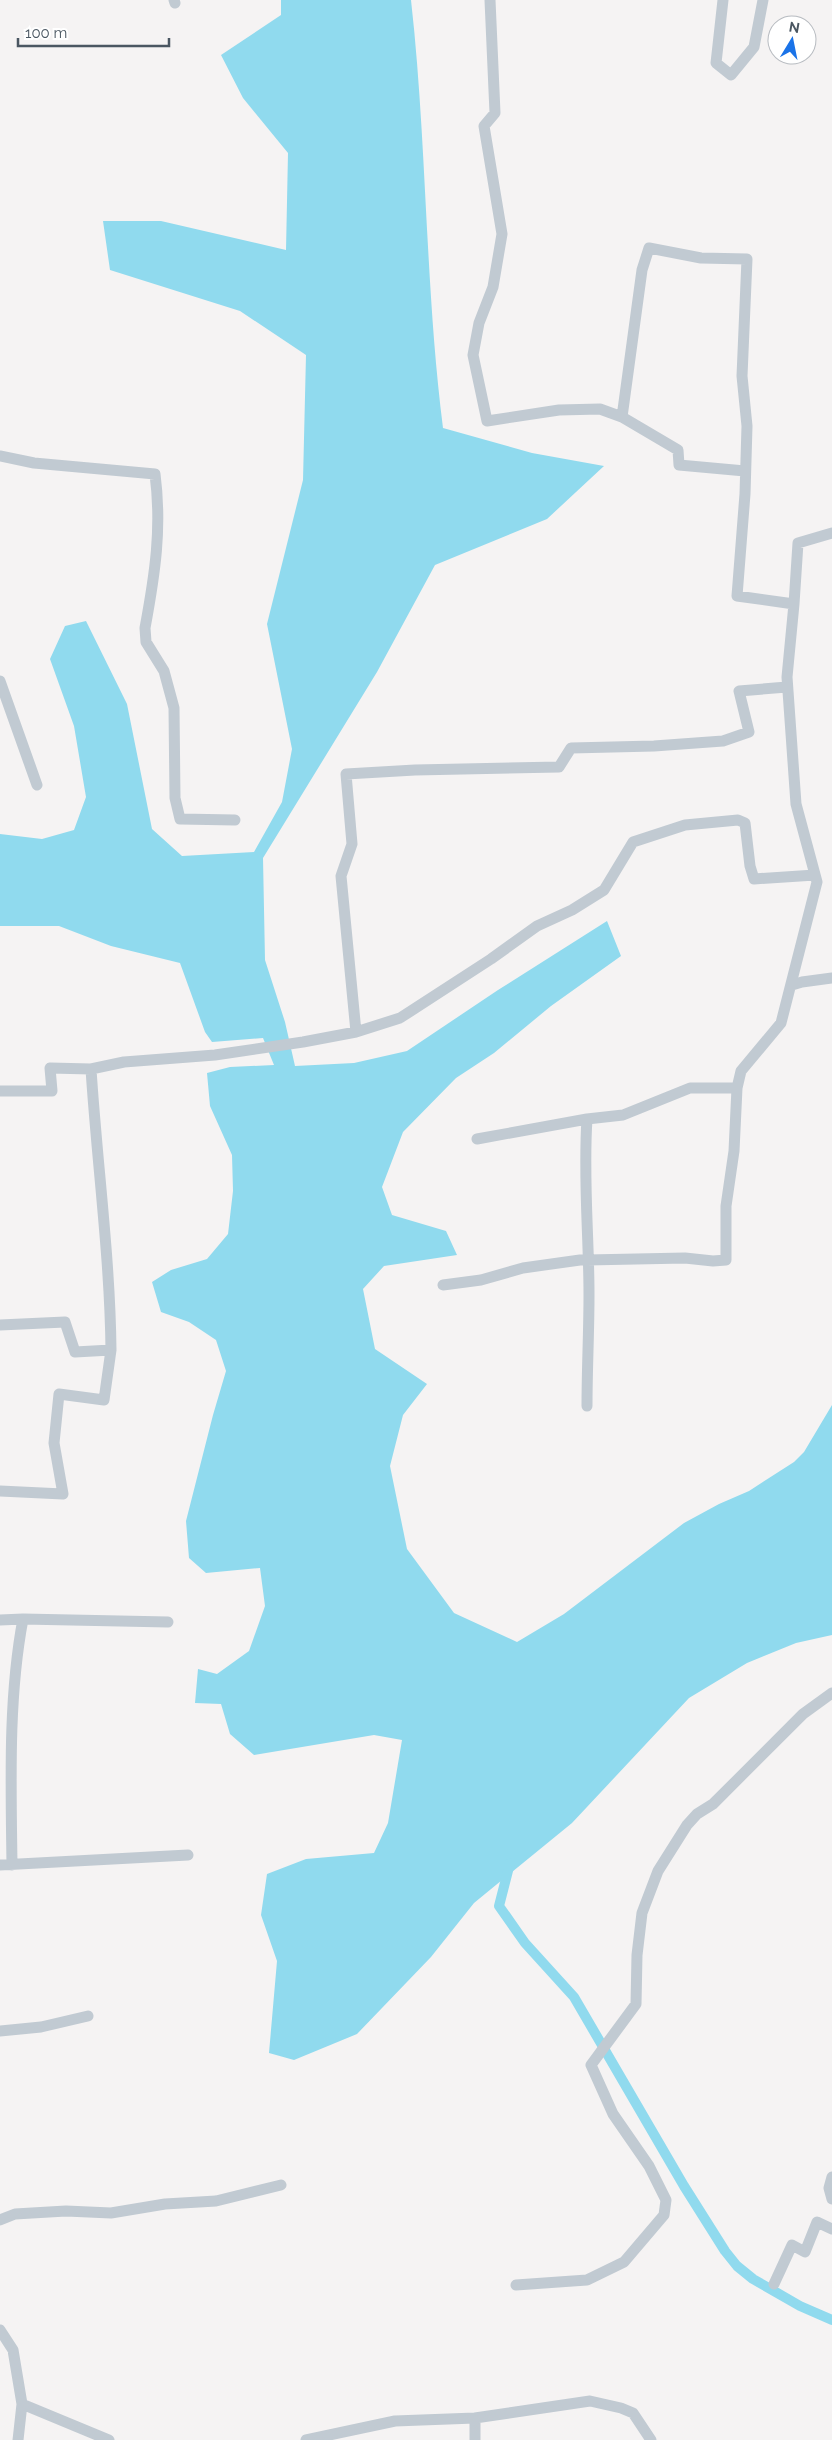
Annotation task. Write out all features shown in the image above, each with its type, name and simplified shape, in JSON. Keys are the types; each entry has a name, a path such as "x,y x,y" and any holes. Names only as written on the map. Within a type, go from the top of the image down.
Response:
{"street":[{"path":"490,0 495,113 484,126 502,234 493,287 479,323 473,355 487,421 559,410 600,409 622,417 678,450 679,465 745,470"},
{"path":"723,0 716,63 731,75 754,47 763,0"},
{"path":"622,417 642,270 649,248 700,258 747,259 742,376 747,426 741,562 737,596 794,604"},
{"path":"0,456 34,463 155,474 159,501 159,540 145,628 146,642 164,670 174,708 175,798 180,819 235,820"},
{"path":"443,1285 481,1280 523,1268 587,1260 685,1258 714,1261 726,1260 726,1206 734,1151 737,1088 741,1071 781,1023 792,986 816,882 796,804 786,677 798,543 832,533"},
{"path":"0,681 37,785"},
{"path":"356,1032 342,876 352,844 346,774 415,770 559,767 571,748 654,746 723,741 749,732 739,691 787,687"},
{"path":"0,1091 52,1091 50,1068 91,1069 124,1062 304,1042 356,1032 400,1018 491,959 536,926 572,910 604,890 633,842 684,825 738,820 745,823 750,866 754,879 815,876"},
{"path":"792,986 802,982 832,978"},
{"path":"0,1491 63,1494 54,1443 59,1394 104,1400 111,1350 111,1305 96,1161 91,1069"},
{"path":"477,1140 587,1119 623,1115 690,1088 737,1088"},
{"path":"587,1119 585,1150 587,1406"},
{"path":"0,1325 65,1322 74,1352 111,1350"},
{"path":"23,1619 16,1668 6,1865 188,1855"},
{"path":"0,1620 168,1622"},
{"path":"516,2285 586,2280 624,2262 664,2215 666,2200 649,2166 613,2114 591,2065 636,2004 636,1955 642,1913 658,1871 687,1825 697,1814 713,1804 803,1714 832,1694"},
{"path":"0,2031 41,2027 88,2016"},
{"path":"832,2177 829,2188 832,2199"},
{"path":"0,2220 15,2214 66,2211 111,2212 165,2204 216,2200 281,2184"},
{"path":"774,2284 792,2245 805,2252 817,2222 832,2229"},
{"path":"0,2330 13,2350 22,2404 18,2440"},
{"path":"306,2440 395,2421 475,2418 590,2401 621,2408 633,2413 651,2440"},
{"path":"22,2404 109,2440"},
{"path":"475,2418 475,2440"}],"water":[{"path":"281,0 411,0 420,107 437,375 443,428 532,453 604,466 547,519 435,565 377,672 263,858 265,960 285,1022 295,1066 354,1063 407,1051 498,990 607,921 621,956 551,1006 494,1053 456,1078 403,1132 382,1187 392,1215 446,1231 457,1255 384,1266 363,1289 375,1349 427,1384 403,1415 390,1466 407,1549 454,1613 517,1642 564,1614 684,1523 719,1504 749,1491 794,1462 804,1452 832,1405 832,1635 796,1643 747,1663 689,1698 572,1823 474,1903 431,1957 357,2034 294,2060 269,2053 277,1961 261,1915 267,1874 306,1859 374,1853 388,1823 402,1740 374,1735 254,1755 230,1734 221,1704 195,1703 198,1669 217,1674 249,1651 265,1606 260,1568 206,1573 189,1558 186,1521 226,1371 216,1340 189,1322 161,1312 152,1282 171,1270 207,1259 228,1234 233,1191 232,1155 210,1106 207,1073 230,1067 274,1065 263,1038 212,1042 205,1032 180,963 111,946 59,926 0,926 0,834 42,839 74,830 86,797 74,726 50,659 65,626 86,621 127,704 152,829 182,856 254,852 282,802 292,749 267,624 303,480 306,355 240,311 110,270 103,221 161,221 286,250 288,153 243,98 221,55 281,15"}],"waterway":[{"path":"510,1863 499,1906 525,1943 574,1997 684,2186 725,2251 737,2266 753,2279 800,2306 832,2320"}]}
